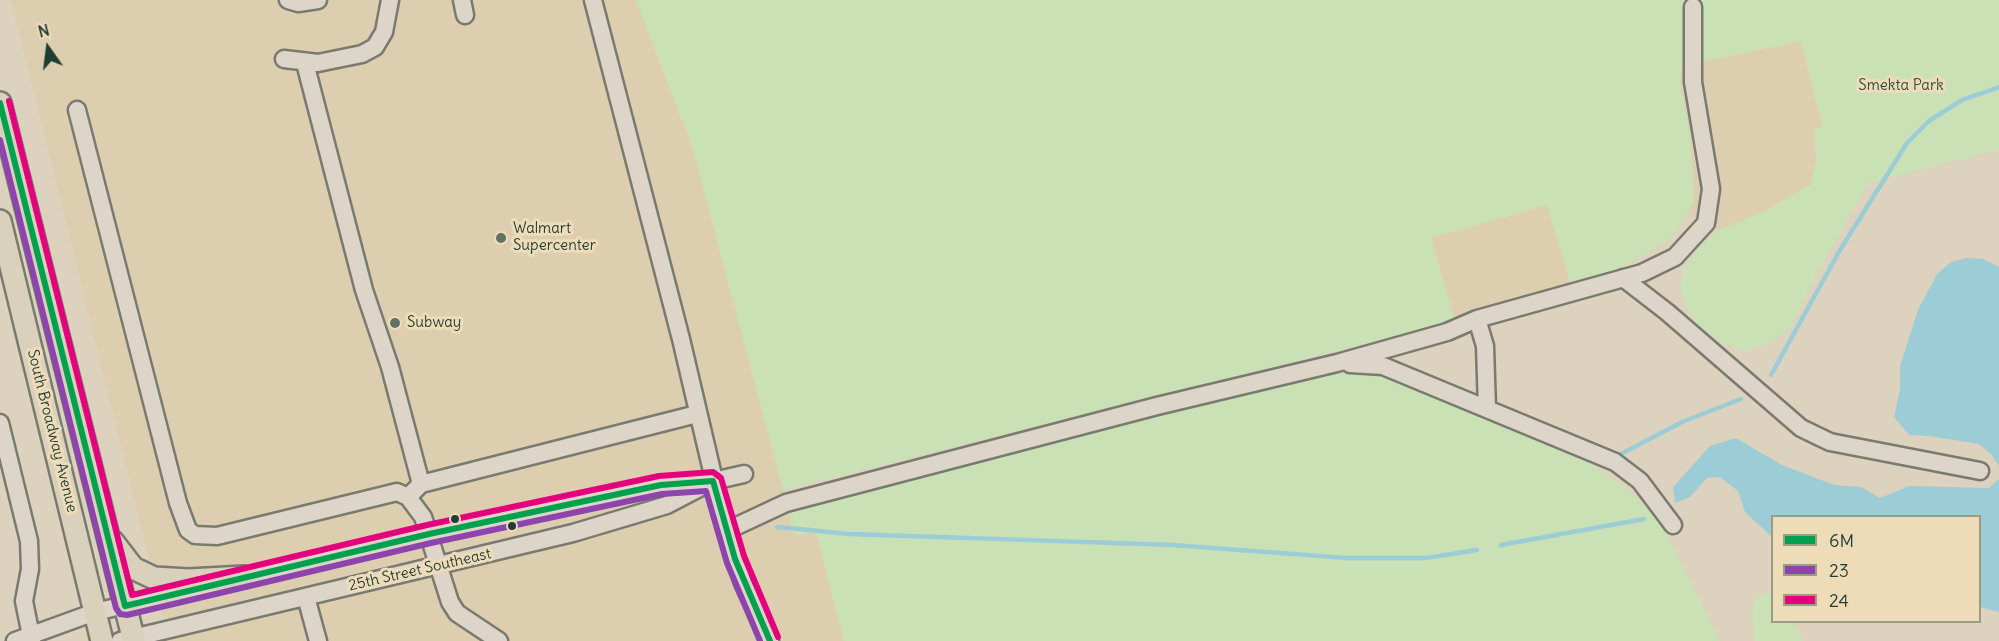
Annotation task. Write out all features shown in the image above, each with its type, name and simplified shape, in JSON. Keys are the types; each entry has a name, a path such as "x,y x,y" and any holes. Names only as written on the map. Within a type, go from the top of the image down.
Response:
{"main road":[{"name":"South Broadway Avenue","path":"0,103 125,606 129,640"},
{"name":"South Broadway Avenue","path":"0,221 102,641"},
{"path":"106,532 127,561 142,574 154,578 189,580 243,577"}],"street":[{"path":"288,0 298,3 318,0"},
{"path":"284,59 318,63 362,54 375,47 384,32 390,0"},
{"path":"593,0 681,339 726,531 743,583 771,641"},
{"path":"726,531 786,503 1336,363 1447,332 1477,319 1642,273 1675,256 1706,224 1711,189 1693,82 1693,7"},
{"path":"305,63 364,290 390,367 421,484"},
{"path":"76,110 178,503 189,530 195,535 218,536 397,492 408,496 423,517 441,567 450,602 457,613 499,641"},
{"path":"1623,278 1667,312 1801,428 1830,442 1980,471"},
{"path":"1477,319 1485,346 1487,409"},
{"path":"1336,363 1383,366 1615,462 1640,482 1673,525"},
{"path":"408,496 421,484 697,414"},
{"path":"0,423 29,541 30,569 24,601 30,640"},
{"name":"25th Street Southeast","path":"30,640 65,621 95,612 243,577 429,534 661,485 713,481 744,474"},
{"name":"25th Street Southeast","path":"129,640 441,567 573,533 667,505 713,481"},
{"path":"306,597 318,641"}],"shaded area":[{"path":"11,0 636,0 693,149 795,535 816,531 844,641 169,641"},
{"path":"1801,41 1822,125 1815,130 1816,163 1811,184 1763,212 1719,230 1687,213 1694,202 1690,137 1680,81 1681,66"},
{"path":"1548,204 1572,288 1455,321 1431,238"}],"green space":[{"name":"Smekta Park","path":"636,0 1999,0 1999,150 1868,183 1813,281 1790,329 1767,344 1747,351 1720,342 1697,325 1685,306 1680,285 1686,263 1702,244 1719,230 1763,212 1811,184 1816,163 1815,130 1822,125 1801,41 1682,66 1680,81 1690,137 1694,202 1672,237 1630,263 1572,288 1547,205 1431,238 1455,321 783,490 693,149"},
{"path":"1338,374 1380,374 1588,462 1622,485 1660,520 1720,641 844,641 816,531 795,536 788,511 1261,391"},
{"path":"1771,594 1771,623 1794,623 1803,641 1755,641 1752,615 1755,598"}],"water":[{"path":"1967,258 1983,259 1999,267 1999,466 1992,455 1979,444 1909,435 1894,417 1900,389 1900,366 1918,310 1937,274 1951,262"},
{"path":"1736,438 1782,465 1834,485 1861,487 1880,498 1909,486 1989,488 1999,479 1999,612 1981,607 1981,515 1771,515 1771,536 1745,512 1738,491 1720,477 1707,478 1690,497 1675,503 1673,487 1710,446"}],"waterway":[{"path":"1771,375 1840,250 1907,143 1929,121 1962,100 1999,87"},
{"path":"1621,454 1682,422 1741,399"},
{"path":"1501,545 1644,519"},
{"path":"777,527 850,534 1173,545 1346,558 1426,558 1477,550"}],"transit line":[{"name":"24","path":"9,101 132,595 427,525 659,476 713,472 721,478 744,556 778,637"},
{"name":"6M","path":"0,103 125,606 429,534 661,485 713,481 735,559 770,641"},
{"name":"23","path":"0,140 116,608 120,614 127,615 431,543 662,494 706,491 727,563 760,641"}],"place":[{"name":"Walmart Supercenter","path":"501,238"},
{"name":"Subway","path":"395,323"}]}
